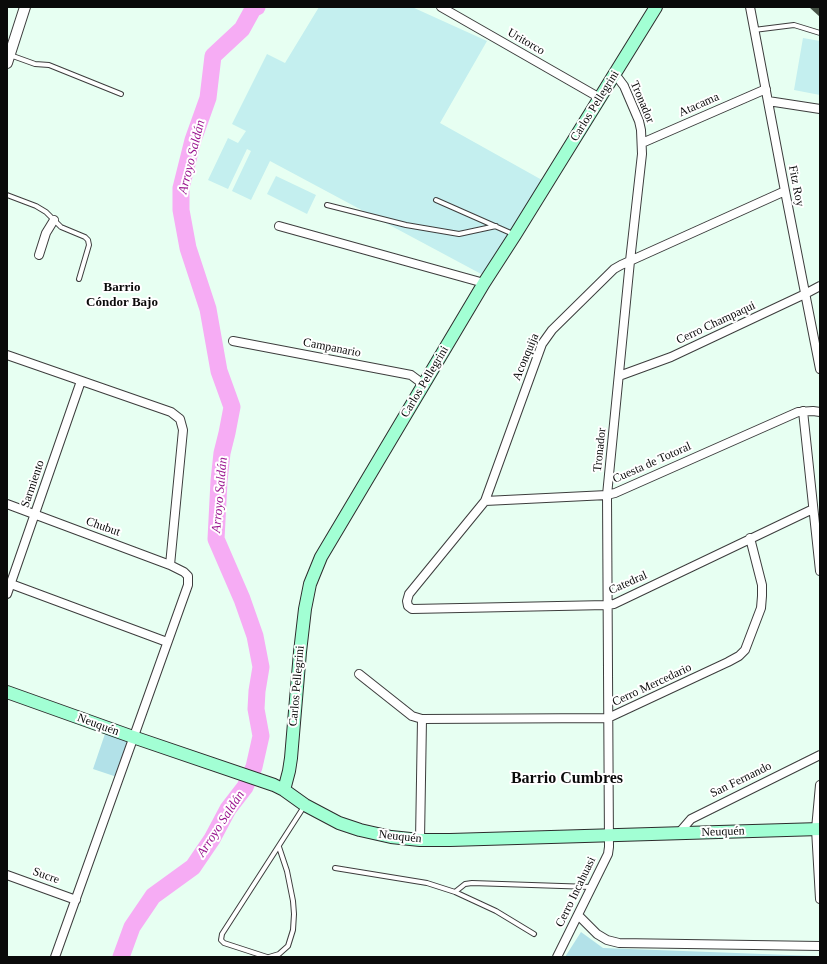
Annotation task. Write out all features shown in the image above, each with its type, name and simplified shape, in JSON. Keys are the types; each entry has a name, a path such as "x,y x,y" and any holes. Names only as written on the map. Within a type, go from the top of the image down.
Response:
{"main road":[{"name":"Carlos Pellegrini","path":"284,790 290,765 303,623 310,584 322,557 484,283 656,7"},
{"name":"Neuquén","path":"7,692 261,781 284,790 305,805 339,823 360,830 392,837 420,840 609,836 818,829"}],"street":[{"path":"8,59 25,7"},
{"name":"Uritorco","path":"441,7 600,98"},
{"name":"Fitz Roy","path":"750,7 820,369"},
{"name":"Tronador","path":"609,836 607,495 642,154 639,121 624,86 614,74"},
{"name":"Atacama","path":"642,143 766,89"},
{"path":"768,101 820,109"},
{"name":"Aconquija","path":"412,609 408,606 407,601 409,594 486,501 542,344 546,337 614,269 785,191"},
{"path":"39,255 46,233 54,220"},
{"path":"279,226 484,283"},
{"name":"Cerro Champaqui","path":"619,376 671,357 820,286"},
{"name":"Campanario","path":"233,341 411,375 423,384"},
{"path":"7,355 171,412 180,419 183,430 170,565"},
{"name":"Sarmiento","path":"7,594 36,515 81,381"},
{"path":"803,411 820,571"},
{"name":"Cuesta de Totoral","path":"486,501 607,495 615,493 791,415 803,411 820,411"},
{"name":"Chubut","path":"7,504 170,565 184,572 188,576 188,585 168,642"},
{"name":"Catedral","path":"412,609 614,604 813,509"},
{"name":"Cerro Mercedario","path":"422,719 608,718 739,656 745,650 760,608 762,596 762,584 750,538"},
{"path":"11,584 168,642 55,957"},
{"path":"359,674 412,716 422,719 420,840"},
{"name":"San Fernando","path":"678,834 691,819 820,755"},
{"path":"820,785 818,829 820,899"},
{"name":"Cerro Incahuasi","path":"557,957 608,854 609,836"},
{"name":"Sucre","path":"7,875 76,900"},
{"path":"578,915 596,934 606,940 619,944 820,946"}],"lane":[{"path":"754,30 794,26 820,33"},
{"path":"8,59 49,65 121,94"},
{"path":"7,195 36,206 61,227 85,237 88,240 89,245 79,279"},
{"path":"436,200 515,235"},
{"path":"327,205 406,225 459,234 496,226"},
{"path":"279,847 293,901 293,930 288,946 279,954 268,957 224,943 221,940 222,934 305,805"},
{"path":"335,868 416,880 455,892 496,911 534,934"},
{"path":"455,892 465,884 472,883 591,887"}],"shaded area":[{"path":"319,7 412,7 487,41 440,123 542,180 483,275 270,161 251,200 232,191 251,151 247,149 228,189 208,180 228,138 238,143 246,131 232,124 267,54 285,63"},
{"path":"803,38 820,41 820,95 794,90"},
{"path":"276,176 316,195 307,214 267,194"},
{"path":"107,728 133,737 120,778 93,769"},
{"path":"581,932 603,948 816,956 565,957"}],"building":[{"path":"809,7 820,7 820,17"}],"waterway":[{"name":"Arroyo Saldán","path":"121,957 132,927 153,896 193,867 212,839 228,809 245,787 254,767 261,736 256,709 261,667 255,636 242,599 216,539 222,453 232,407 219,371 208,309 188,248 181,210 181,188 193,140 208,98 213,56 242,29 253,9 257,7"}],"district":[{"name":"Barrio Cóndor Bajo","path":"122,296"},
{"name":"Barrio Cumbres","path":"567,779"}]}
